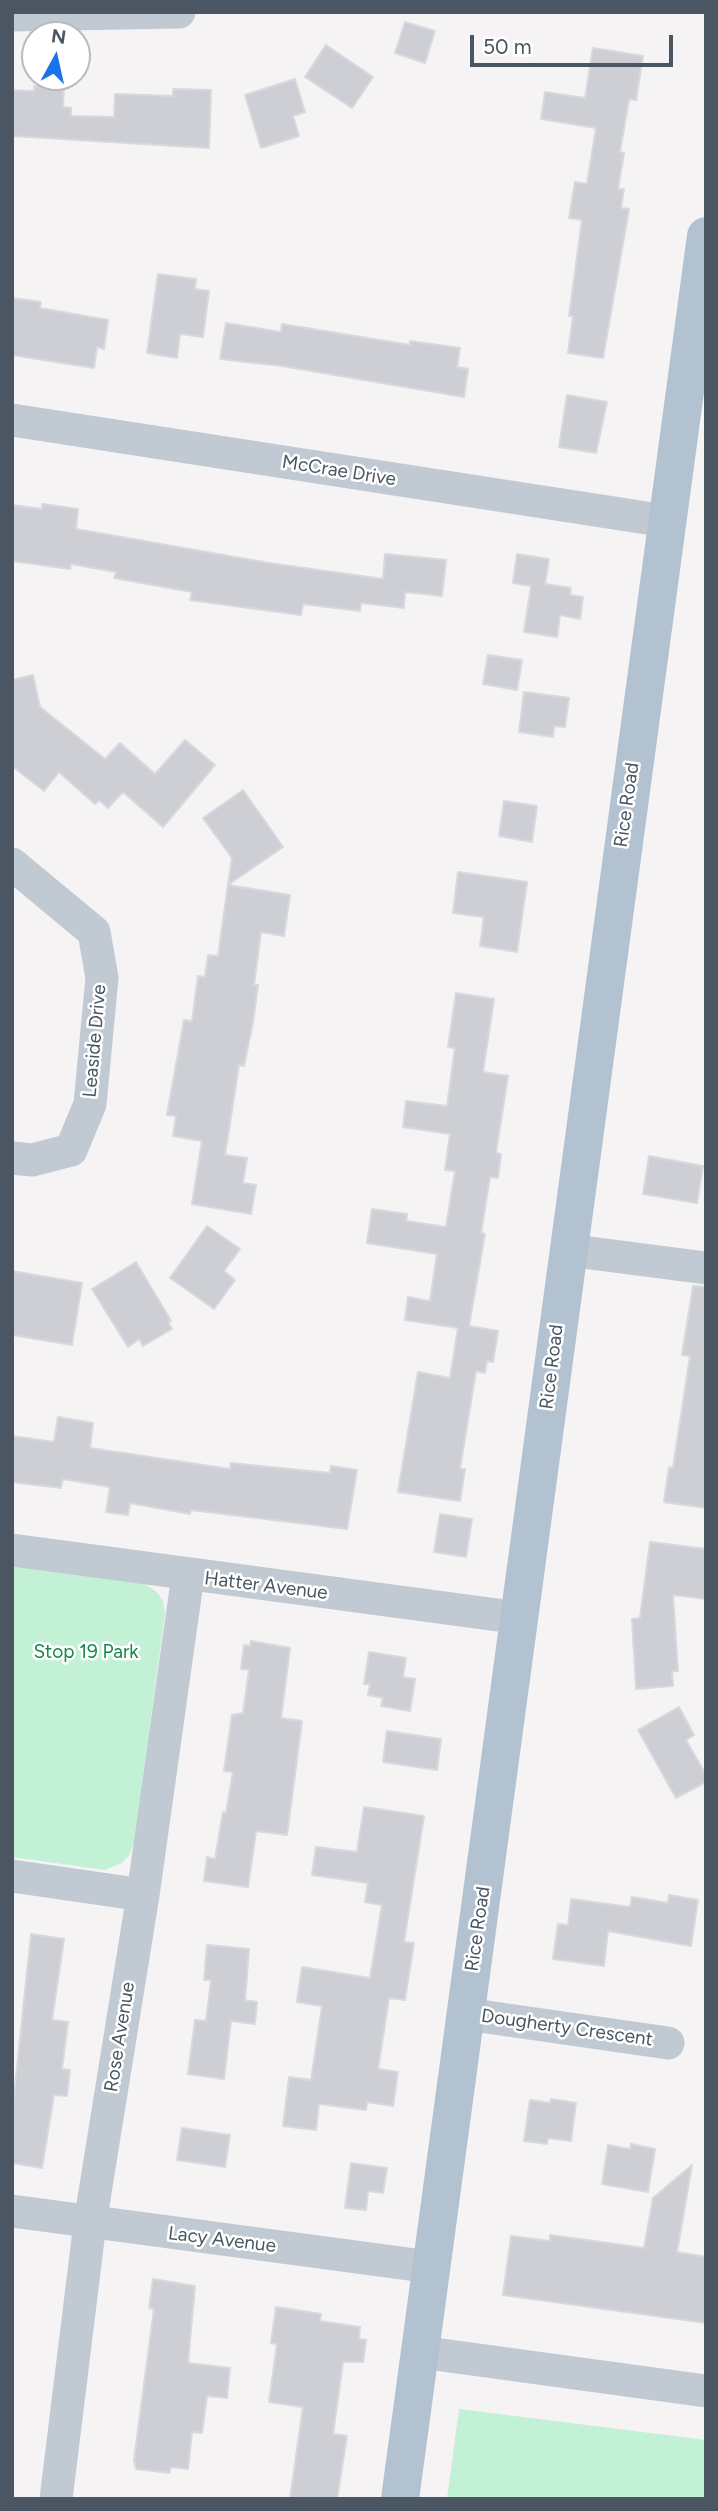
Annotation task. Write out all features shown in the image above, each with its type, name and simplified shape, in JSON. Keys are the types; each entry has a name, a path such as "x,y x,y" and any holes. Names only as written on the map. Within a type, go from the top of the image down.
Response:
{"main road":[{"name":"Rice Road","path":"400,2499 706,236"}],"street":[{"path":"12,15 179,12"},
{"name":"McCrae Drive","path":"12,420 666,522"},
{"name":"Leaside Drive","path":"12,864 93,932 102,978 90,1104 71,1150 32,1160 12,1158"},
{"path":"568,1250 706,1268"},
{"name":"Hatter Avenue","path":"12,1550 520,1618"},
{"name":"Rose Avenue","path":"56,2499 90,2223 143,1895 188,1575"},
{"path":"12,1876 143,1895"},
{"name":"Dougherty Crescent","path":"466,2014 668,2042"},
{"name":"Lacy Avenue","path":"12,2211 431,2267"},
{"path":"419,2352 706,2391"}],"green space":[{"name":"Stop 19 Park","path":"12,1564 141,1582 157,1592 163,1601 165,1614 134,1842 130,1854 122,1863 105,1870 12,1857"},
{"path":"459,2409 706,2440 706,2499 447,2499"}],"building":[{"path":"405,22 435,31 425,63 395,53"},
{"path":"326,45 373,77 352,108 305,77"},
{"path":"593,48 643,56 636,100 629,99 620,152 624,153 618,189 624,189 621,208 629,209 603,358 568,353 573,316 569,316 582,220 569,218 575,182 587,184 596,128 541,119 545,92 585,98"},
{"path":"295,79 305,112 293,116 299,136 261,148 245,95"},
{"path":"173,89 211,90 209,148 12,136 12,90 64,91 63,107 71,108 71,116 114,117 115,94 173,96"},
{"path":"158,274 196,279 195,289 209,291 203,337 180,334 177,358 147,353"},
{"path":"12,298 41,302 40,308 108,320 104,349 97,347 94,368 12,355"},
{"path":"226,323 281,332 282,324 410,345 410,341 460,348 457,367 468,369 464,397 282,366 220,359"},
{"path":"567,395 607,402 596,453 559,447"},
{"path":"42,504 78,509 76,529 269,563 383,579 385,554 446,560 442,596 405,592 404,608 361,603 360,611 303,604 301,615 190,600 192,592 114,578 116,572 71,564 70,569 12,561 12,505 42,509"},
{"path":"517,554 549,559 545,584 571,588 570,595 583,597 580,619 560,615 557,637 524,632 531,586 513,583"},
{"path":"488,655 522,660 517,690 483,684"},
{"path":"33,675 40,707 105,759 120,743 155,774 185,740 215,765 163,827 123,792 108,808 99,800 95,804 59,772 44,791 12,766 12,680"},
{"path":"524,692 569,698 565,727 554,726 553,737 519,732"},
{"path":"243,790 283,847 228,885 232,858 203,818"},
{"path":"504,801 537,806 532,842 499,836"},
{"path":"458,872 527,882 517,952 480,946 484,917 453,913"},
{"path":"228,885 290,895 284,936 261,932 254,985 258,985 253,1022 244,1066 239,1065 225,1155 247,1158 243,1183 256,1185 251,1214 192,1204 202,1141 173,1136 176,1116 167,1115 184,1020 192,1021 198,976 205,977 208,955 218,956"},
{"path":"456,993 494,999 483,1072 508,1076 496,1153 501,1154 498,1178 490,1177 481,1233 485,1234 469,1326 498,1331 493,1362 487,1361 485,1373 476,1371 460,1469 465,1469 460,1501 398,1492 418,1372 450,1378 458,1328 405,1320 408,1297 430,1301 437,1254 367,1243 372,1209 407,1214 406,1221 446,1227 455,1171 445,1170 450,1134 403,1127 406,1101 447,1106 455,1048 448,1047"},
{"path":"649,1156 703,1166 697,1203 643,1194"},
{"path":"207,1226 240,1249 224,1271 235,1280 214,1309 170,1278"},
{"path":"136,1262 171,1321 168,1322 172,1329 143,1346 139,1339 128,1347 92,1289"},
{"path":"12,1271 82,1283 72,1345 12,1335"},
{"path":"693,1286 706,1287 706,1508 664,1502 669,1467 673,1468 690,1356 682,1355"},
{"path":"58,1417 93,1423 90,1448 230,1469 231,1463 330,1473 331,1466 357,1470 347,1529 191,1510 190,1514 130,1503 128,1515 106,1512 110,1487 63,1479 61,1488 12,1482 12,1436 54,1442"},
{"path":"440,1514 472,1519 466,1557 434,1552"},
{"path":"650,1542 706,1549 706,1599 673,1595 678,1671 672,1671 673,1686 636,1689 632,1619 640,1618"},
{"path":"251,1641 290,1648 281,1718 302,1721 287,1835 256,1831 248,1887 204,1881 207,1857 215,1859 223,1812 226,1813 233,1772 224,1771 232,1715 243,1713 249,1670 241,1669 244,1645 250,1646"},
{"path":"369,1652 406,1658 403,1677 415,1679 410,1711 381,1706 383,1698 368,1695 370,1684 364,1684"},
{"path":"679,1707 694,1735 686,1740 706,1775 706,1782 676,1798 638,1730"},
{"path":"387,1731 441,1739 437,1770 383,1762"},
{"path":"364,1807 424,1816 404,1942 414,1943 405,2000 389,1998 378,2069 398,2072 393,2106 367,2102 366,2110 319,2104 316,2130 283,2126 289,2077 311,2080 322,2006 297,2002 302,1967 370,1978 382,1905 365,1902 368,1883 312,1875 316,1847 357,1852"},
{"path":"669,1895 698,1900 691,1946 608,1931 604,1966 553,1959 558,1924 568,1925 571,1899 630,1907 632,1897 668,1903"},
{"path":"31,1934 64,1939 52,2020 68,2022 62,2069 70,2070 67,2096 54,2095 42,2168 12,2163 12,2115"},
{"path":"207,1945 249,1949 245,2000 257,2002 255,2024 231,2021 224,2079 188,2074 195,2020 206,2021 211,1980 204,1980"},
{"path":"551,2099 576,2103 571,2141 548,2138 547,2144 524,2141 530,2100 550,2103"},
{"path":"182,2128 230,2135 225,2167 177,2160"},
{"path":"631,2144 655,2149 648,2192 602,2184 608,2145 630,2149"},
{"path":"351,2163 387,2168 383,2193 368,2191 366,2210 345,2208"},
{"path":"692,2165 677,2252 706,2257 706,2323 503,2295 511,2236 550,2241 550,2235 644,2248 653,2198"},
{"path":"153,2279 195,2286 188,2363 230,2368 227,2398 207,2396 202,2433 192,2432 188,2469 170,2467 170,2473 136,2469 134,2460 154,2309 149,2308"},
{"path":"276,2307 321,2314 320,2321 360,2327 359,2339 366,2340 363,2362 343,2362 333,2434 347,2436 337,2499 290,2499 303,2407 269,2402 277,2344 271,2343"}]}
